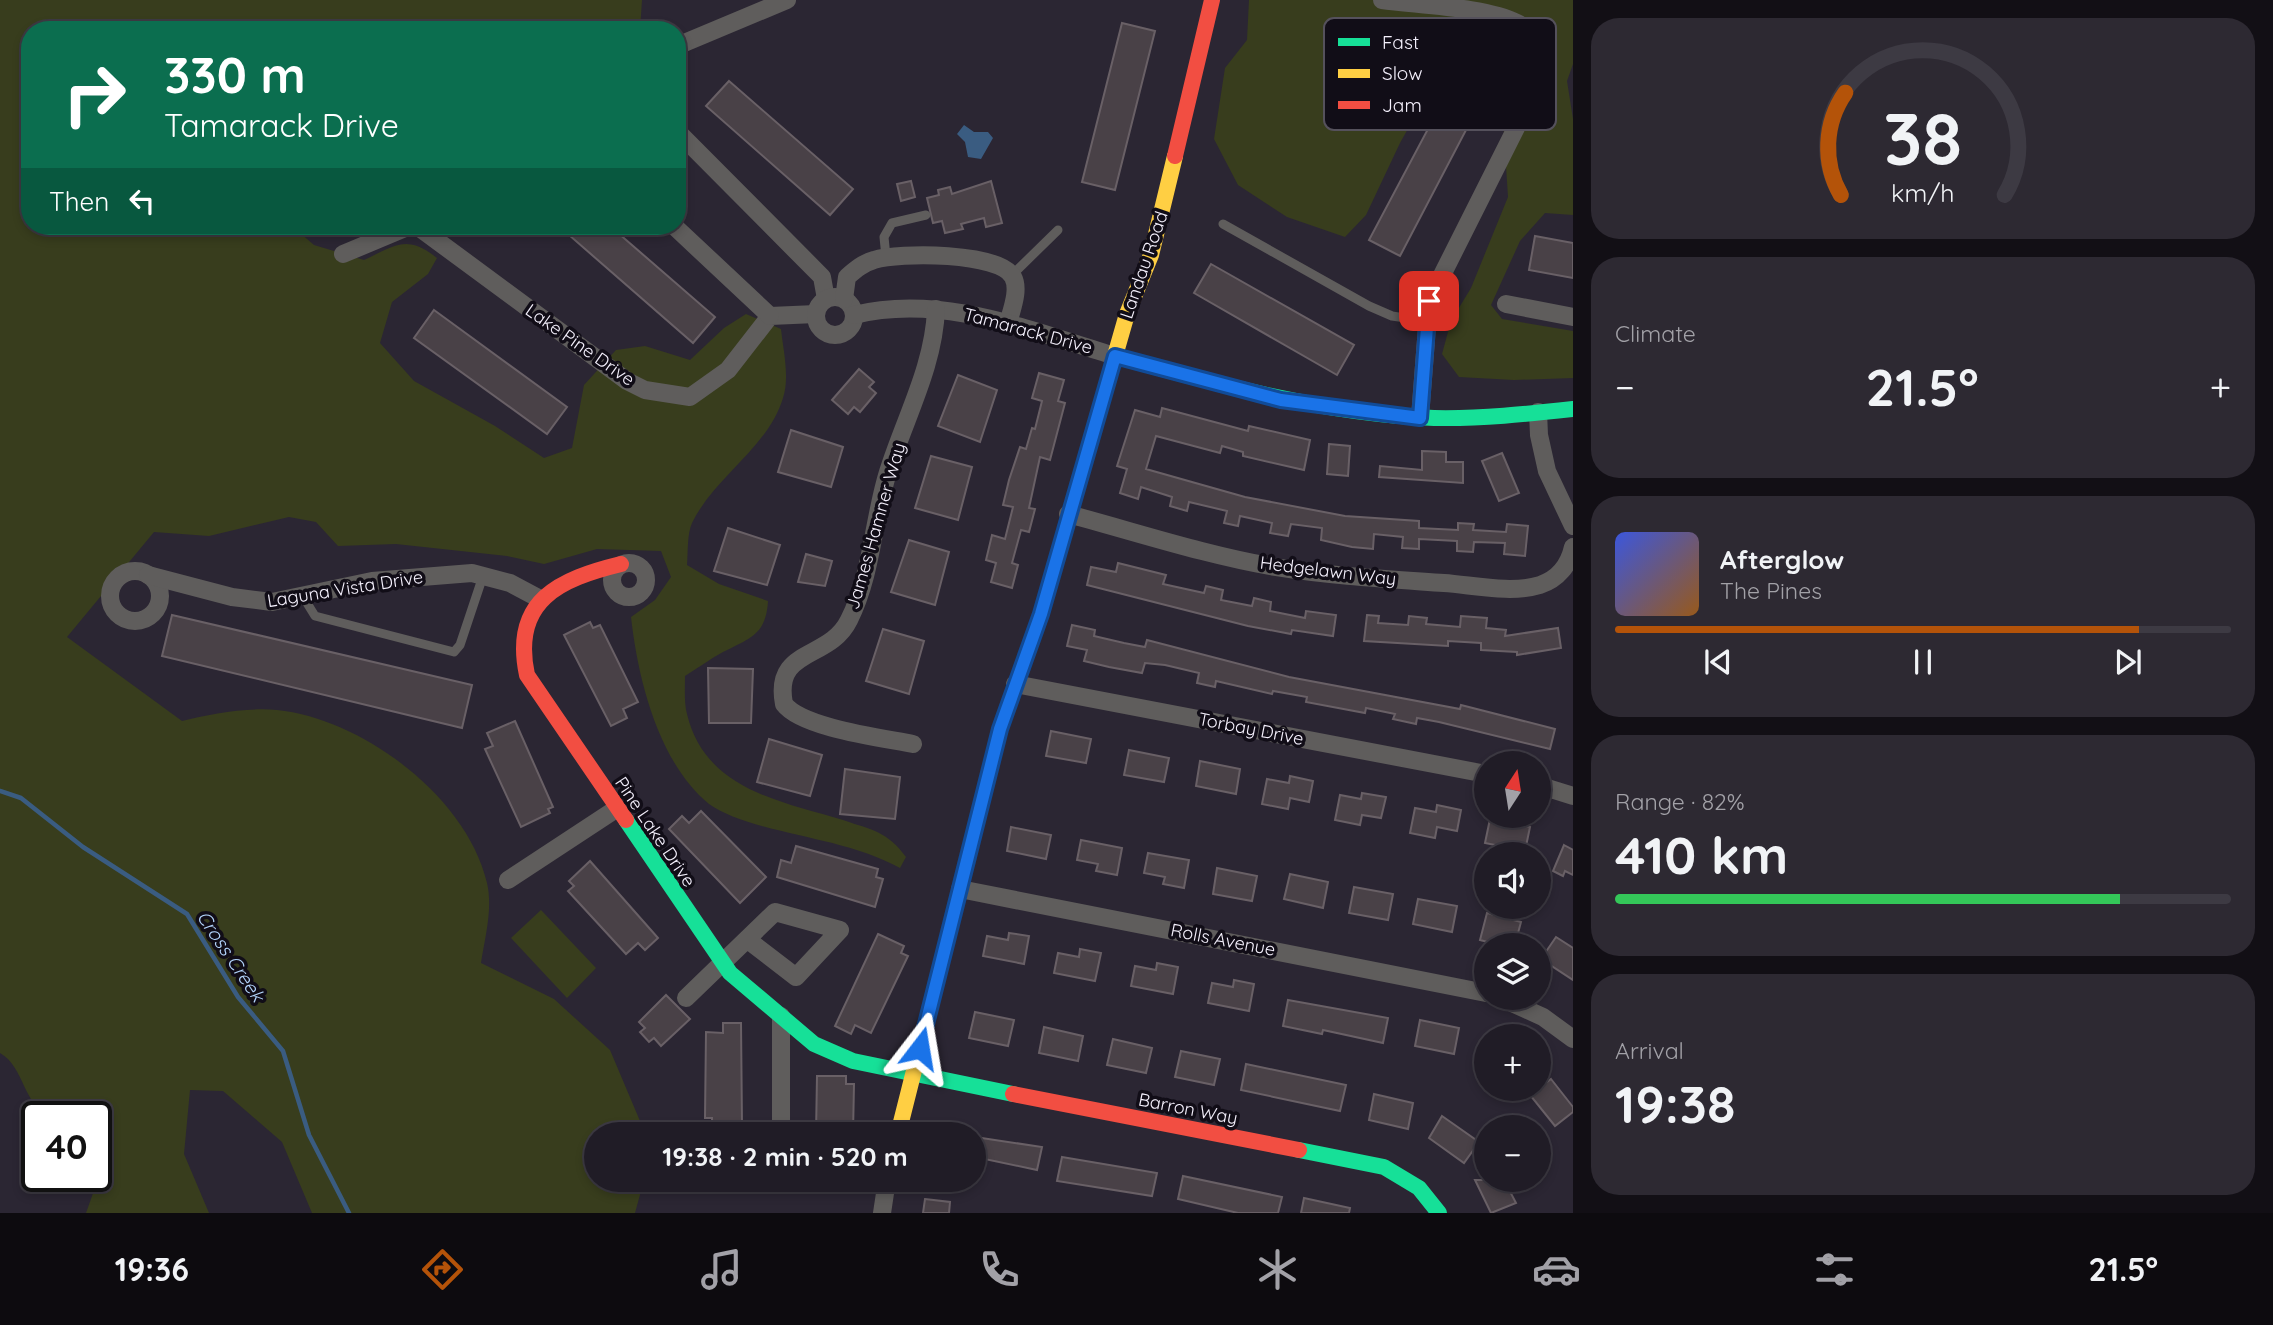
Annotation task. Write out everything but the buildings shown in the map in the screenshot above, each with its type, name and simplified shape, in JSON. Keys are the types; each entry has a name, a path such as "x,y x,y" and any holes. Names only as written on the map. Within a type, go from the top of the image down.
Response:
{"street":[{"path":"686,42 787,0"},
{"name":"Landau Road","path":"901,1122 1000,729 1041,614 1126,314 1151,255 1212,0"},
{"path":"1382,0 1503,18"},
{"path":"1420,418 1429,301 1515,130"},
{"path":"686,140 822,277 835,307"},
{"path":"343,254 388,235"},
{"name":"Lake Pine Drive","path":"429,235 627,381 645,390 691,397 729,370 770,316"},
{"path":"684,235 770,316 835,307"},
{"path":"835,307 847,277 872,260 933,255 996,265 1012,275 1017,286 1008,324"},
{"path":"1506,304 1573,317"},
{"name":"Tamarack Drive","path":"835,307 936,309 1008,324 1115,356 1281,400 1420,418 1573,409"},
{"name":"James Hamner Way","path":"913,744 835,727 795,714 785,704 783,680 791,664 832,641 849,622 858,598 888,471 929,357 936,309"},
{"path":"1538,412 1539,435 1547,471 1573,526"},
{"name":"Hedgelawn Way","path":"1068,514 1273,566 1344,576 1475,586 1538,586 1558,575 1569,560 1573,547"},
{"name":"Pine Lake Drive","path":"621,564 569,577 557,583 540,599 525,634 523,650 527,676 723,964 781,1016 828,1052 914,1074"},
{"name":"Laguna Vista Drive","path":"148,575 254,602 272,602 397,579 472,573 510,583 540,599"},
{"name":"Torbay Drive","path":"1016,684 1474,772"},
{"path":"1551,789 1573,796"},
{"path":"508,880 616,809"},
{"name":"Rolls Avenue","path":"960,889 1474,991"},
{"path":"686,999 775,912 840,930 796,976 748,940"},
{"path":"1527,1010 1543,1017 1573,1038"},
{"path":"780,1122 781,1016"},
{"name":"Barron Way","path":"914,1074 1384,1167 1419,1188 1439,1213"},
{"path":"882,1213 885,1192"}],"lane":[{"path":"886,257 884,237 892,223 926,215"},
{"path":"1223,224 1381,311 1392,316 1426,321"},
{"path":"1012,275 1058,230"},
{"path":"302,595 314,616 454,652 460,646 483,576"}],"green space":[{"path":"0,0 642,0 641,21 21,21 21,235 302,235 314,245 364,260 393,246 417,246 437,258 428,274 392,302 380,343 414,381 495,426 544,458 572,448 584,385 616,350 645,346 690,360 724,328 746,314 781,329 786,381 776,416 754,447 702,506 690,527 688,538 687,565 719,584 768,601 767,612 755,634 685,676 687,714 696,739 710,760 727,775 770,798 878,832 906,857 900,868 866,853 758,825 720,811 691,786 676,766 654,718 645,692 634,641 631,617 655,600 671,577 661,551 597,549 544,564 507,556 396,544 338,546 316,522 289,517 209,536 154,532 67,637 182,721 253,709 310,716 376,746 407,768 434,793 458,821 476,851 487,883 489,913 481,963 554,999 610,1050 640,1122 584,1122 584,1192 641,1192 635,1213 312,1213 282,1142 223,1091 190,1090 184,1154 209,1213 86,1213 93,1192 112,1192 112,1101 33,1101 8,1059 0,1053"},
{"path":"1249,0 1573,0 1573,64 1567,81 1573,119 1573,215 1545,213 1520,241 1491,305 1502,319 1573,331 1573,378 1514,380 1459,377 1442,354 1451,321 1471,288 1508,197 1504,130 1556,130 1556,18 1324,18 1324,130 1407,130 1366,215 1345,237 1287,217 1238,185 1214,139 1225,68 1247,40"},
{"path":"541,910 596,968 567,998 511,938"}],"water":[{"path":"964,125 974,132 988,132 993,138 981,159 968,157 965,142 957,134"}],"waterway":[{"name":"Cross Creek","path":"0,791 21,798 83,847 187,914 238,997 283,1051 309,1135 349,1213"}],"traffic: fast":[{"path":"1115,356 1273,396 1353,411 1434,418 1469,418 1573,409"},
{"path":"971,845 1000,729 1041,614 1073,502"},
{"path":"626,820 730,973 814,1044 853,1061 1013,1094"},
{"path":"1299,1150 1384,1167 1419,1188 1439,1213"}],"traffic: slow":[{"path":"1073,502 1127,314 1151,255 1175,156"},
{"path":"901,1122 971,845"}],"traffic: jam":[{"path":"1175,156 1212,0"},
{"path":"621,564 578,577 545,597 526,628 524,649 527,675 626,820"},
{"path":"1013,1094 1299,1150"}],"route":[{"path":"920,1048 1000,729 1031,647 1115,356 1281,400 1378,415 1420,418 1419,396 1429,301"}]}
